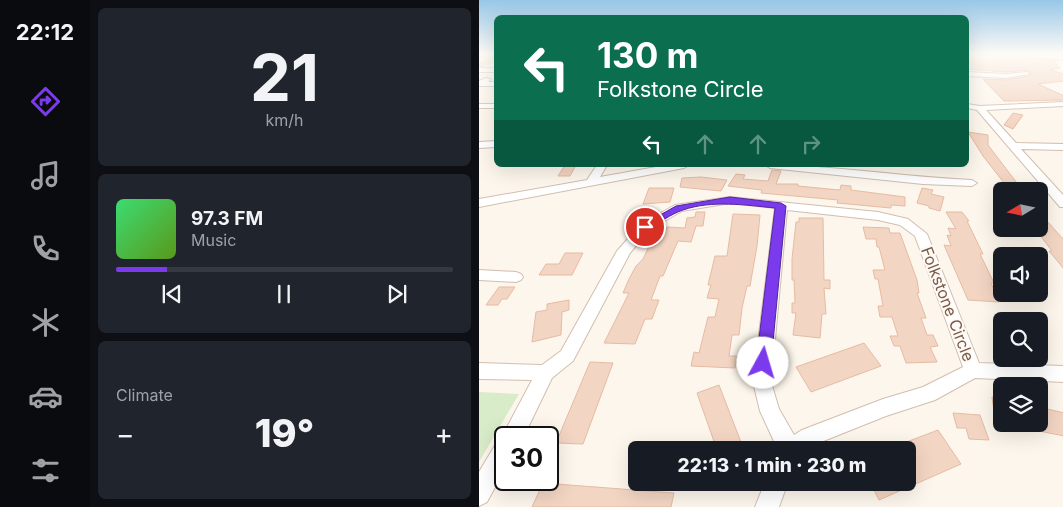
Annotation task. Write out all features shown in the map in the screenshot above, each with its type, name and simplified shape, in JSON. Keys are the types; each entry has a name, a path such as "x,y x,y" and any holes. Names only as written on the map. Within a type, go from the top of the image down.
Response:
{"street":[{"path":"479,84 494,85"},
{"path":"479,87 494,85"},
{"path":"481,103 494,103"},
{"path":"969,106 979,108 1063,104"},
{"path":"979,108 1063,204"},
{"path":"479,145 494,144"},
{"path":"1012,146 1063,147"},
{"path":"592,181 601,167"},
{"path":"479,203 672,167"},
{"path":"790,167 923,181 971,183"},
{"name":"Folkstone Circle","path":"518,426 545,373 567,356 624,251 645,227 679,208 730,200 878,216 904,222 921,234 973,370 928,394 883,408 805,441"},
{"path":"781,206 762,382 770,411 786,441"},
{"path":"479,276 515,277"},
{"path":"973,370 1063,374"},
{"path":"479,371 545,373"},
{"path":"479,494 494,468"},
{"path":"767,507 773,491"}],"green space":[{"path":"479,392 519,394 500,426 494,426 494,436 479,462"}],"building":[{"path":"1020,78 1064,78 1064,81 1038,84 1064,96 1064,100 1004,101 983,79 1006,80"},
{"path":"1013,113 1023,115 1013,129 1004,125"},
{"path":"969,132 988,135 988,145 1016,182 1003,182 983,156"},
{"path":"564,167 575,167 570,176 558,176"},
{"path":"772,170 781,171 776,184 798,184 798,186 840,190 841,185 851,186 851,190 905,197 905,206 891,205 891,208 837,203 838,200 761,193 762,190 728,186 736,174 745,175 743,179 768,181"},
{"path":"701,177 727,180 721,191 680,187 682,178"},
{"path":"649,188 674,188 670,202 643,204"},
{"path":"922,188 933,190 931,194 944,197 940,211 917,203"},
{"path":"696,212 705,212 703,226 696,226 691,242 678,241 663,276 660,276 651,300 659,300 652,319 645,319 635,344 604,343 629,293 623,293 629,279 636,266 643,259 651,242 660,242 667,227 685,228 687,218 695,217"},
{"path":"946,212 962,212 969,221 967,221 983,254 980,254 993,281 991,283 993,302 968,300 944,245 951,246 947,235 951,236 948,228 956,229"},
{"path":"733,214 760,215 750,286 747,286 742,308 739,335 732,335 729,356 737,356 735,368 691,366 694,352 699,353 708,317 715,317 719,299 707,298 711,285 708,285 715,256 727,256"},
{"path":"799,218 823,218 824,280 830,280 830,289 824,288 826,314 822,314 820,338 793,335 796,313 792,313 792,303 795,303 792,259 796,222 799,222"},
{"path":"1048,222 1064,240 1064,269 1049,251 1052,251 1042,238 1048,238"},
{"path":"863,227 889,228 890,233 900,233 917,280 919,293 917,293 926,318 921,318 927,335 933,335 938,346 930,347 937,362 906,363 900,346 894,346 890,336 898,336 892,317 880,317 878,306 883,306 878,279 875,279 873,270 885,270 876,239 866,239"},
{"path":"565,253 583,253 572,275 539,275 546,264 559,264"},
{"path":"499,287 515,287 507,299 502,299 498,305 486,305"},
{"path":"569,300 569,310 562,312 561,335 532,342 536,312 547,310 547,304"},
{"path":"864,343 881,366 811,392 796,367"},
{"path":"590,362 613,363 583,444 559,443 559,436"},
{"path":"719,385 741,441 714,441 697,393"},
{"path":"1048,409 1064,413 1064,436 1044,432 1048,432"},
{"path":"953,413 980,415 989,440 969,439 966,428 957,428"},
{"path":"938,430 961,464 916,484 916,441 909,441"},
{"path":"559,484 628,489 628,491 674,493 671,507 532,507 539,491 559,491"},
{"path":"874,491 900,491 879,500"}],"route":[{"path":"645,227 679,208 709,202 730,200 781,206 763,363"}]}
